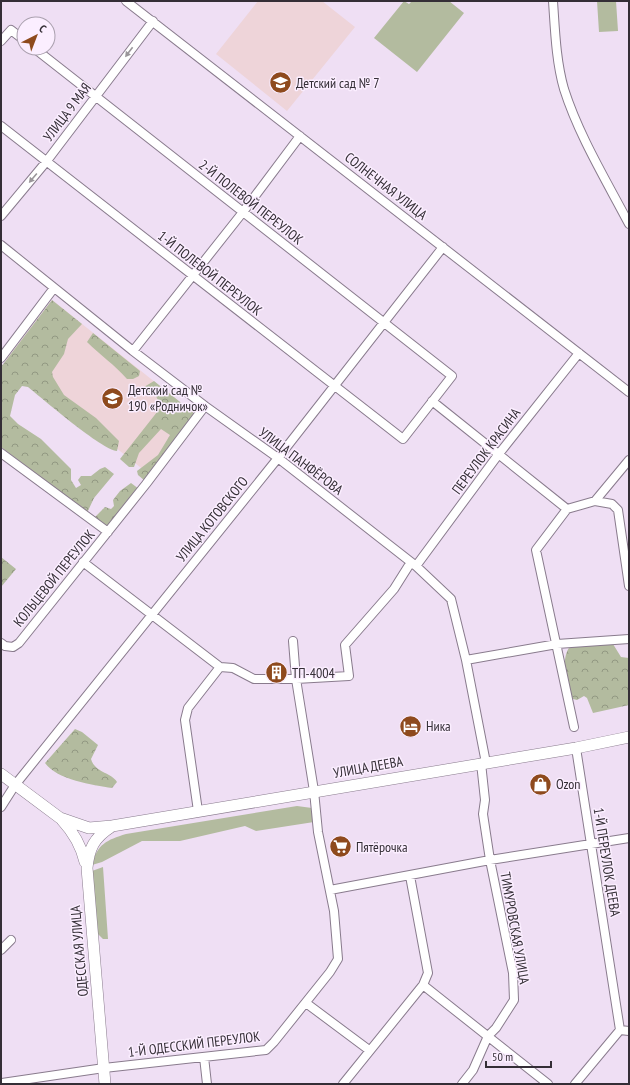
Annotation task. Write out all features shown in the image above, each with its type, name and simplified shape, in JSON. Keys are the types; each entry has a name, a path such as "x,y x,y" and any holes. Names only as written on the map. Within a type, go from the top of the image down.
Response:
{"main road":[{"name":"УЛИЦА ДЕЕВА","path":"60,818 89,828 112,826 576,748 629,737"},
{"path":"1,774 60,818 74,834 83,850 87,868"},
{"name":"ОДЕССКАЯ УЛИЦА","path":"106,1084 87,868 88,853 92,843 100,834 112,826"}],"street":[{"name":"СОЛНЕЧНАЯ УЛИЦА","path":"126,1 629,392"},
{"path":"553,1 557,50 564,88 580,128 629,224"},
{"name":"УЛИЦА 9 МАЯ","path":"1,216 46,162 153,21"},
{"path":"1,41 11,30 16,34"},
{"name":"2-Й ПОЛЕВОЙ ПЕРЕУЛОК","path":"44,56 452,376 432,401"},
{"name":"1-Й ПОЛЕВОЙ ПЕРЕУЛОК","path":"1,126 334,387 403,439 432,401"},
{"path":"133,351 243,212 300,136"},
{"name":"УЛИЦА ПАНФЁРОВА","path":"1,245 133,351 205,406 278,458 414,564 451,599 466,660 483,763"},
{"name":"УЛИЦА КОТОВСКОГО","path":"1,807 15,784 278,458 443,247"},
{"path":"1,358 54,288"},
{"name":"ПЕРЕУЛОК КРАСИНА","path":"220,667 233,668 254,679 296,679 349,676 345,645 394,589 579,353"},
{"path":"432,401 567,509"},
{"name":"КОЛЬЦЕВОЙ ПЕРЕУЛОК","path":"1,643 13,647 19,643 108,532 205,406"},
{"name":"КОЛЬЦЕВОЙ ПЕРЕУЛОК","path":"1,453 108,532"},
{"path":"595,501 629,460"},
{"path":"574,727 536,550 567,509 595,501 612,504 618,510 629,586"},
{"path":"83,562 220,667 188,708 185,720 198,811"},
{"path":"466,660 557,644 629,638"},
{"name":"1-Й ОДЕССКИЙ ПЕРЕУЛОК","path":"1,1082 104,1068 266,1050 306,1003 338,959 334,911 318,832 314,791 296,679 293,641"},
{"name":"1-Й ПЕРЕУЛОК ДЕЕВА","path":"576,748 620,1030"},
{"name":"ТИМУРОВСКАЯ УЛИЦА","path":"462,1084 473,1070 488,1036 496,1028 514,1000 513,973 490,860 483,814 485,800 483,763"},
{"path":"330,890 490,860 629,838"},
{"path":"343,1084 423,985 428,973 410,876"},
{"path":"1,950 11,940"},
{"path":"423,985 548,1084"},
{"path":"306,1003 370,1050"},
{"path":"575,1084 620,1030 629,1031"},
{"path":"204,1057 207,1084"}],"shaded area":[{"name":"Детский сад № 7","path":"258,1 322,1 355,27 287,111 216,54"},
{"name":"Детский сад № 190 «Родничок»","path":"52,300 195,414 150,475 6,360"}],"green space":[{"path":"404,1 409,4 412,1 449,1 464,13 417,72 374,38"},
{"path":"597,1 616,1 618,31 599,32"},
{"path":"52,300 82,324 68,339 64,354 52,372 53,377 64,395 96,418 119,441 117,451 109,448 86,433 28,387 22,386 15,395 10,416 18,424 41,439 71,469 71,480 76,488 81,485 78,480 81,476 91,476 105,467 114,474 94,498 87,513 1,447 1,367"},
{"path":"93,333 140,371 139,376 133,379 127,379 118,369 92,347 87,342"},
{"path":"154,381 195,414 145,481 138,475 137,471 158,455 170,435 161,429 139,453 134,467 129,467 120,459 161,407 156,396 149,393 144,387"},
{"path":"131,483 139,489 109,529 94,518 105,507 111,509 114,506 113,500 120,491"},
{"path":"1,557 16,569 1,587"},
{"path":"606,641 613,644 621,657 629,658 629,705 593,713 587,698 584,696 577,700 573,699 568,686 565,671 565,657 571,645"},
{"path":"75,729 82,732 98,745 91,759 93,764 99,770 111,776 117,782 112,788 66,778 51,769 45,763"},
{"path":"297,806 312,808 314,822 256,831 245,826 180,841 142,841 102,862 92,865 97,852 104,844 113,838 126,834"},
{"path":"103,867 108,939 103,939 97,933 92,871"}],"place":[{"name":"Детский сад № 7","path":"281,83"},
{"name":"Детский сад № 190 «Родничок»","path":"113,398"},
{"name":"ТП-4004","path":"277,673"},
{"name":"Ника","path":"410,726"},
{"name":"Ozon","path":"541,784"},
{"name":"Пятёрочка","path":"340,847"}]}
